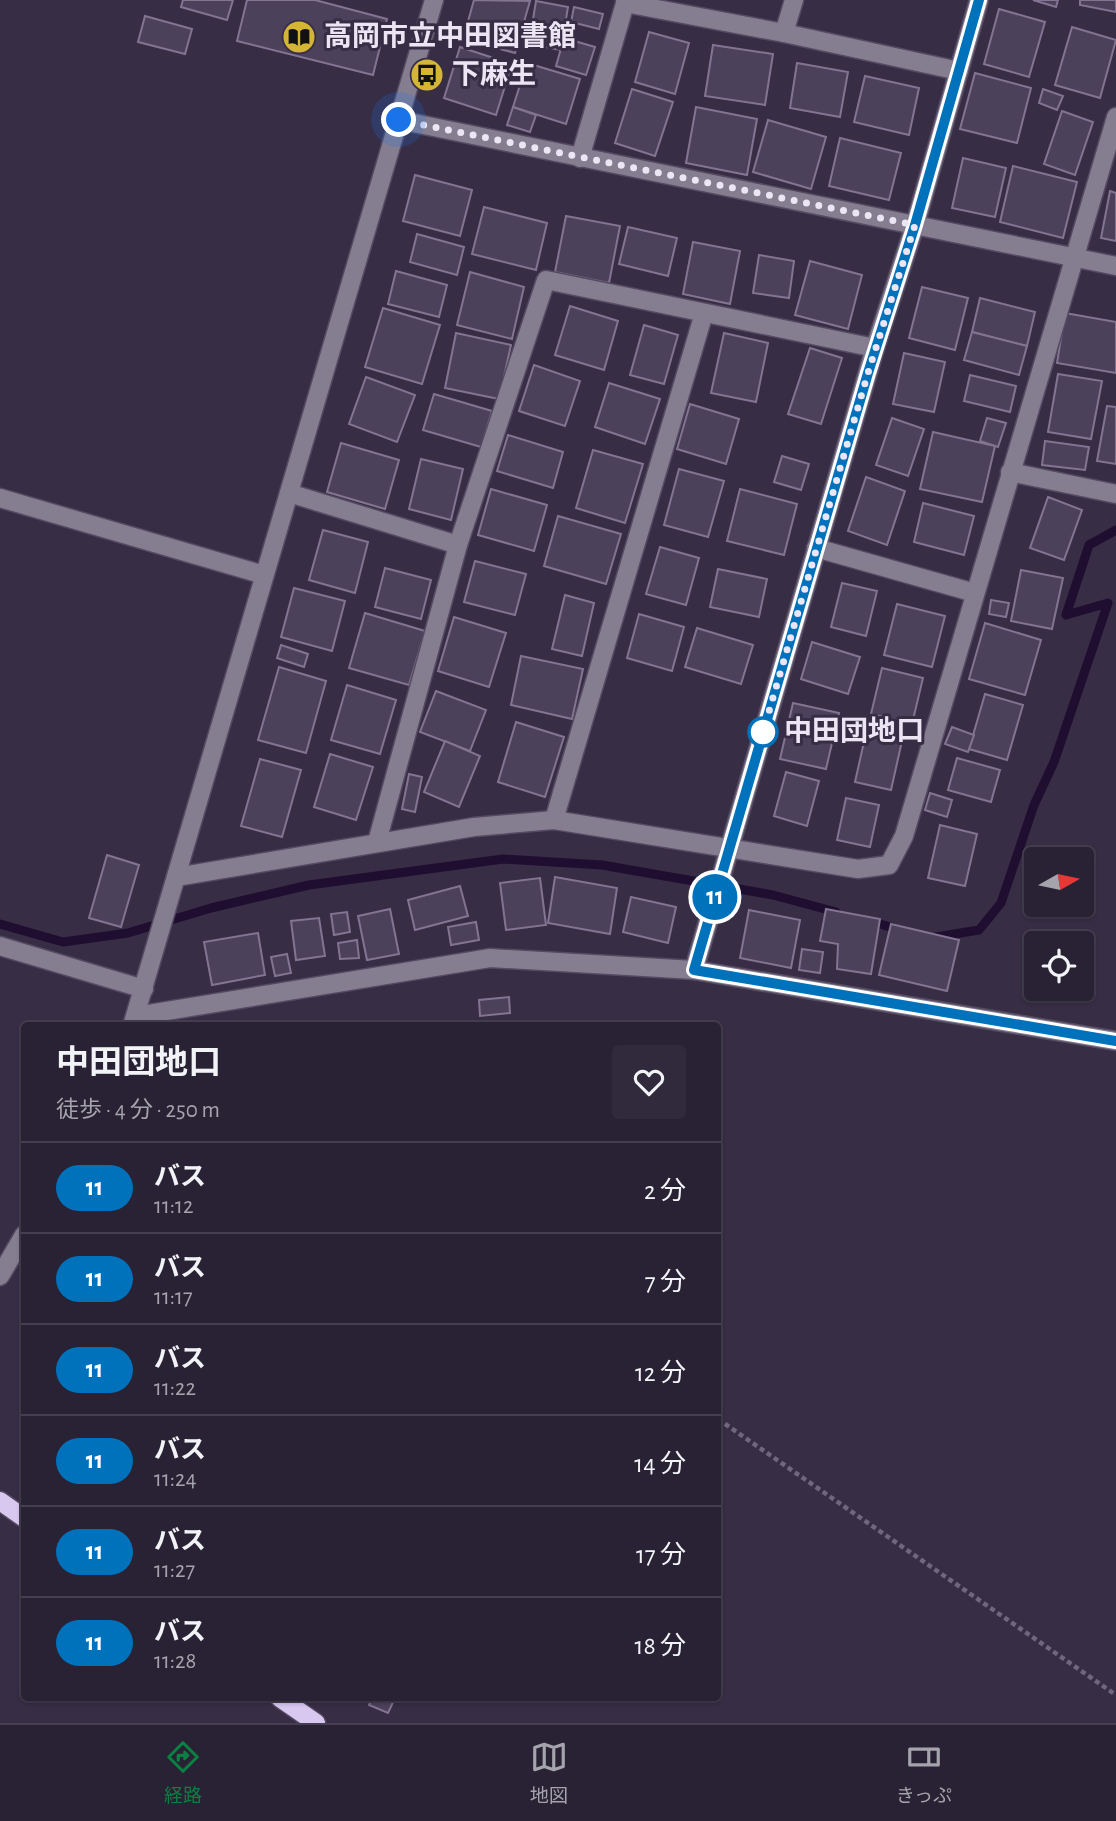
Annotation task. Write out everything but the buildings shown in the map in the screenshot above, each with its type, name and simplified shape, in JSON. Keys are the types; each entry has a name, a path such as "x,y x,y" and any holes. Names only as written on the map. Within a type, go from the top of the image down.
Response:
{"main road":[{"path":"0,1501 21,1516"},
{"path":"284,1701 316,1723"}],"street":[{"path":"434,0 134,1021 490,958 694,970 1116,1041"},
{"path":"784,33 794,0"},
{"path":"694,970 979,0"},
{"path":"580,158 625,2 959,71"},
{"path":"176,877 474,827 554,820 858,869 889,865 904,835 1116,117"},
{"path":"399,120 1116,266"},
{"path":"377,842 458,545 545,280 876,348"},
{"path":"554,820 704,313"},
{"path":"1010,472 1116,494"},
{"path":"289,492 458,545"},
{"path":"0,498 264,575"},
{"path":"816,548 975,593"},
{"path":"0,946 144,989"},
{"path":"0,1276 21,1240"}],"path":[{"path":"721,1421 1116,1695"}],"waterway":[{"path":"930,938 979,930 1001,903 1034,805 1054,762 1108,603 1066,615 1089,545 1116,530"},
{"path":"0,924 63,942 128,933 211,908 309,885 503,859 602,865 773,895 836,912"},
{"path":"870,921 900,930"}],"bus line":[{"name":"11","path":"979,0 694,970 1116,1041"}],"place":[{"name":"高岡市立中田図書館","path":"299,37"},
{"name":"下麻生","path":"427,75"},
{"name":"中田団地口","path":"763,732"}],"route":[{"path":"399,120 915,225 868,373 763,732"}]}
